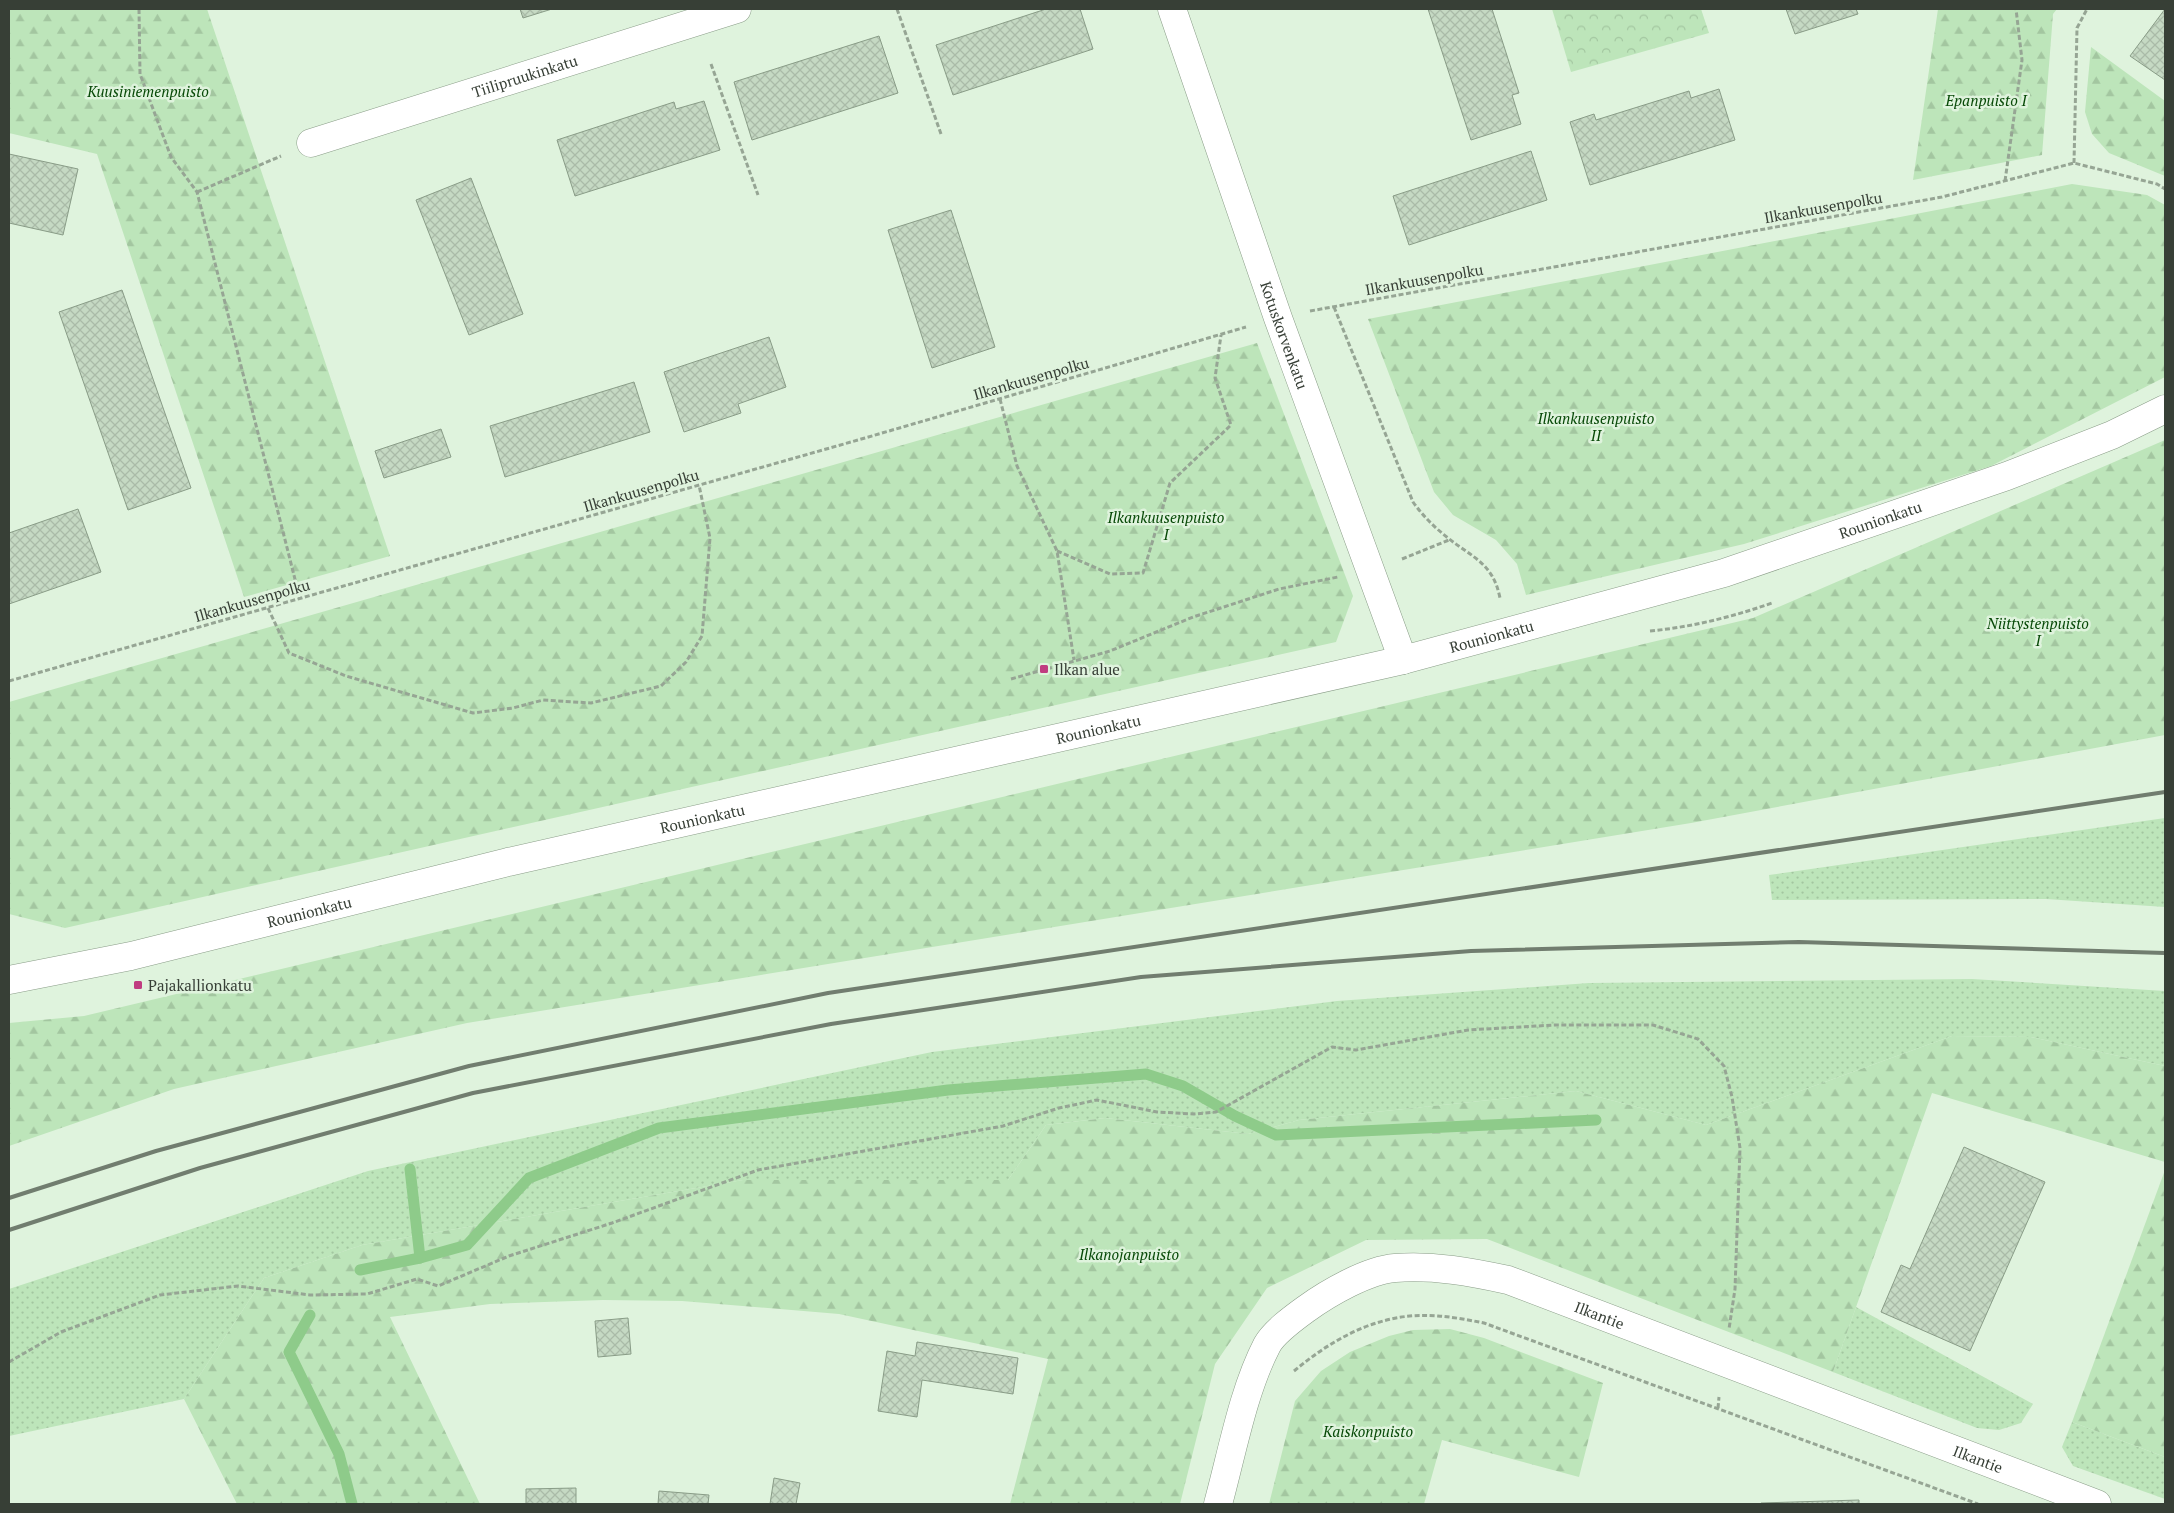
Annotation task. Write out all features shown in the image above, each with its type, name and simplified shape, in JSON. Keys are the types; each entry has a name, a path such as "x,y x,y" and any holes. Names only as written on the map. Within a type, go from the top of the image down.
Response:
{"main road":[{"name":"Tiilipruukinkatu","path":"311,143 737,9"},
{"name":"Kotuskorvenkatu","path":"1172,9 1278,318 1403,660"},
{"name":"Rounionkatu","path":"9,980 131,956 508,862 1403,660 1724,573 2006,476 2112,435 2165,409"},
{"name":"Ilkantie","path":"1218,1504 1254,1375 1269,1342 1294,1318 1322,1298 1354,1281 1394,1268 1461,1270 1508,1280 2097,1504"}],"path":[{"path":"139,9 140,74 171,156 197,192 300,598"},
{"path":"897,9 941,134"},
{"path":"2005,181 2022,60 2016,9"},
{"path":"2087,9 2077,28 2074,163 2157,184 2165,189"},
{"path":"711,64 758,195"},
{"path":"197,192 311,143"},
{"name":"Ilkankuusenpolku","path":"9,681 1278,318 1334,306 1942,197 2074,163"},
{"path":"1334,306 1413,502 1427,521 1449,540 1484,564 1494,576 1498,586 1506,631"},
{"path":"1057,550 1110,574 1143,573 1170,483 1231,425 1215,378 1221,335"},
{"path":"1000,399 1017,466 1057,550 1074,660"},
{"path":"268,608 289,653 346,676 473,713 513,708 543,700 591,703 661,686 686,662 702,636 710,538 699,485"},
{"path":"1011,679 1110,651 1193,617 1279,590 1370,571 1449,540"},
{"path":"1682,628 1738,615 1772,603"},
{"path":"9,1362 61,1332 160,1295 238,1286 310,1295 367,1294 417,1279 438,1286 509,1256 612,1223 758,1170 1003,1126 1060,1108 1097,1100 1157,1112 1194,1114 1216,1112 1332,1047 1356,1050 1468,1030 1554,1025 1653,1025 1698,1039 1724,1066 1732,1096 1740,1148 1735,1289 1724,1362"},
{"path":"1293,1372 1312,1357 1354,1330 1391,1318 1436,1316 1484,1323 1978,1504"}],"green space":[{"name":"Kuusiniemenpuisto","path":"9,9 207,9 390,556 244,597 97,154 9,133"},
{"path":"1552,9 1701,9 1709,33 1571,72"},
{"name":"Epanpuisto I","path":"1938,9 2057,9 2053,14 2042,155 1913,180"},
{"path":"2091,47 2165,101 2165,176 2109,153 2092,134 2085,112"},
{"name":"Ilkankuusenpuisto II","path":"2072,184 2147,195 2165,205 2165,377 1991,466 1744,544 1526,595 1517,564 1496,540 1453,515 1434,492 1368,319"},
{"name":"Ilkankuusenpuisto I","path":"1257,343 1353,596 1336,642 65,928 9,914 9,702"},
{"name":"Niittystenpuisto I","path":"2165,440 2165,735 1691,823 467,1023 174,1089 9,1146 9,1023 84,1016 1753,618"},
{"path":"2165,818 2165,907 2046,899 1772,900 1769,875"},
{"path":"1972,979 2165,991 2165,1066 2031,1037 1952,1036 1706,1125 1576,1091 1299,1120 1248,1134 1105,1118 1046,1125 1008,1180 743,1180 362,1245 264,1278 184,1399 9,1436 9,1289 368,1171 932,1052 1337,1001 1589,983"},
{"name":"Ilkanojanpuisto","path":"1952,1036 2031,1037 2165,1066 2165,1162 1932,1093 1833,1372 1487,1239 1366,1240 1267,1288 1215,1364 1180,1504 1010,1504 1048,1359 839,1314 682,1301 603,1300 490,1304 390,1317 480,1504 237,1504 184,1399 264,1278 362,1245 743,1180 1008,1180 1046,1125 1105,1118 1248,1134 1299,1120 1576,1091 1706,1125"},
{"path":"2165,1170 2165,1457 2072,1422"},
{"path":"1856,1307 2033,1404 2021,1423 1999,1430 1977,1428 1833,1372"},
{"name":"Kaiskonpuisto","path":"1450,1329 1484,1338 1603,1383 1579,1477 1442,1440 1424,1504 1269,1504 1295,1401 1321,1371 1350,1352 1389,1336 1413,1330"},
{"path":"2072,1422 2165,1457 2165,1499 2073,1466 2062,1447"}],"building":[{"path":"520,9 552,9 523,18"},
{"path":"1046,9 1080,9 1093,49 953,95 936,45"},
{"path":"1428,9 1492,9 1519,93 1512,95 1521,124 1471,140"},
{"path":"1786,9 1856,9 1858,14 1795,34"},
{"path":"2165,9 2165,80 2130,56"},
{"path":"879,36 898,93 752,140 734,82"},
{"path":"1719,89 1735,140 1590,185 1570,122 1594,114 1596,120 1689,91 1691,98"},
{"path":"704,101 720,150 575,196 557,140 674,102 676,109"},
{"path":"1531,151 1547,200 1409,245 1393,196"},
{"path":"9,154 78,169 63,235 9,223"},
{"path":"471,178 523,314 469,335 416,200"},
{"path":"951,210 995,347 932,368 888,230"},
{"path":"122,290 191,488 128,510 59,312"},
{"path":"769,337 786,387 738,404 741,413 684,432 664,372"},
{"path":"634,382 650,432 505,477 490,426"},
{"path":"441,429 451,457 384,478 375,451"},
{"path":"78,509 101,572 9,604 9,533"},
{"path":"1964,1147 2045,1182 1970,1351 1881,1312 1901,1265 1910,1269"},
{"path":"628,1318 631,1354 598,1357 595,1321"},
{"path":"917,1342 1018,1358 1013,1394 922,1380 917,1417 878,1411 887,1351 915,1356"},
{"path":"774,1478 800,1483 796,1504 770,1504"},
{"path":"576,1488 576,1504 526,1504 526,1489"},
{"path":"659,1491 709,1495 708,1504 658,1504"},
{"path":"1859,1500 1859,1504 1761,1503"}],"waterway":[{"path":"420,1258 467,1245 529,1178 659,1128 948,1090 1146,1074 1183,1086 1235,1116 1276,1135 1596,1120"},
{"path":"360,1270 420,1258 410,1169"},
{"path":"310,1315 289,1352 339,1454 352,1504"}],"railway":[{"path":"9,1198 156,1151 469,1066 828,993 2165,792"},
{"path":"9,1230 200,1168 473,1093 831,1024 1141,977 1471,951 1799,942 2165,953"}],"place":[{"name":"Ilkan alue","path":"1044,669"},
{"name":"Pajakallionkatu","path":"138,985"}]}
